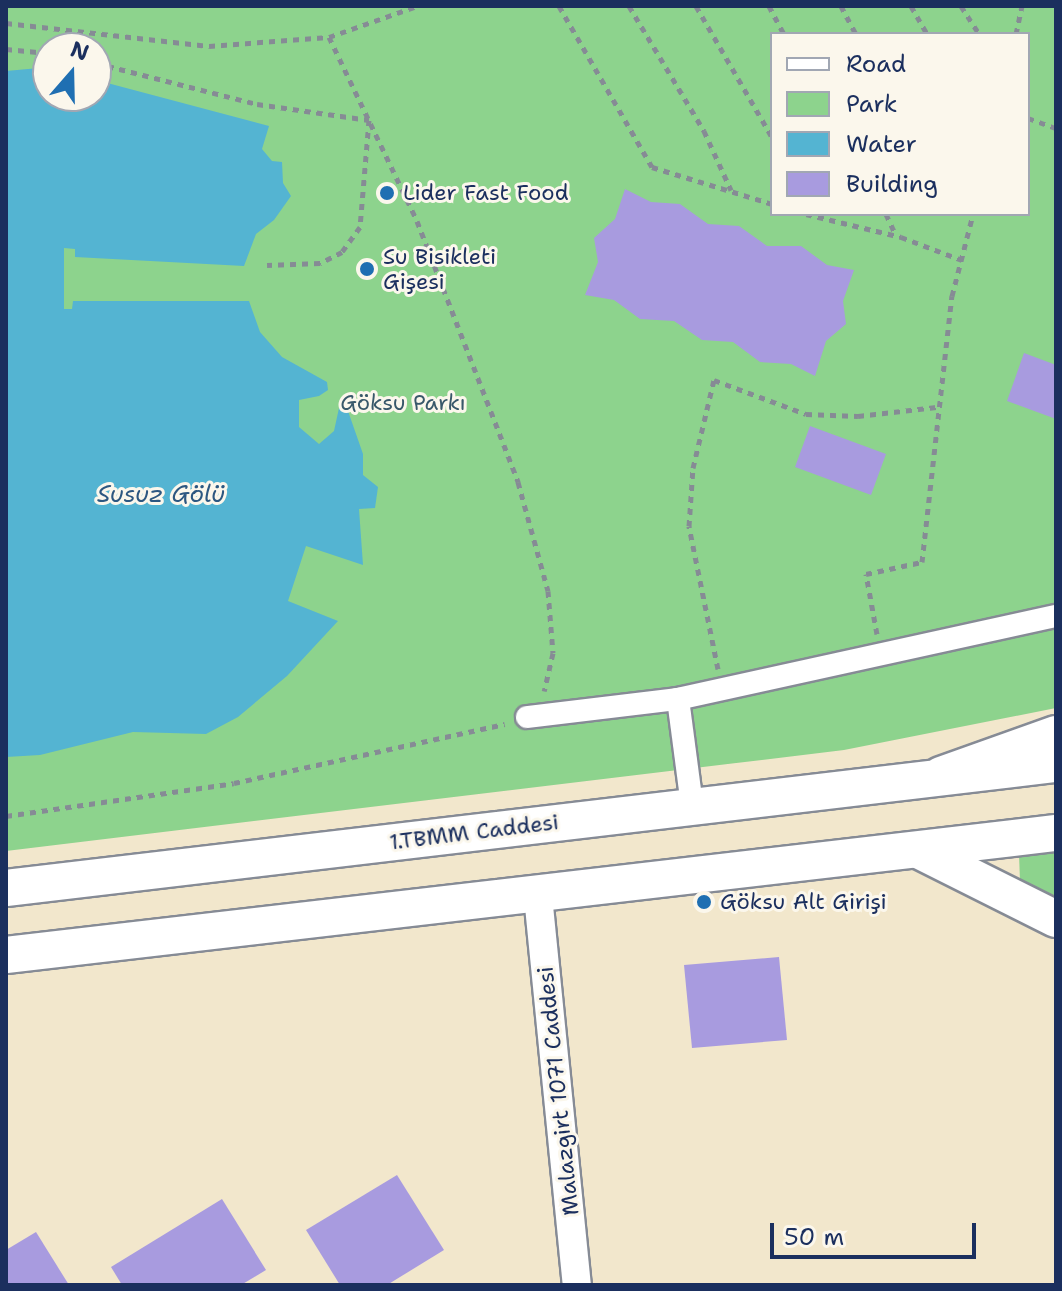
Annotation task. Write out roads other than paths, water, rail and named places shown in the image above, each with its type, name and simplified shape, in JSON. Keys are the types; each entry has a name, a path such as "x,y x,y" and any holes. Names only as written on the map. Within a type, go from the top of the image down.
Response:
{"main road":[{"path":"941,775 1056,734"},
{"path":"941,775 1056,764"},
{"name":"1.TBMM Caddesi","path":"6,888 941,775"},
{"path":"6,955 538,896 1056,833"},
{"path":"918,850 1056,919"}],"street":[{"path":"527,717 678,699 880,651 1056,616"},
{"path":"678,699 692,805"},
{"name":"Malazgirt 1071 Caddesi","path":"538,896 577,1285"}],"water":[{"name":"Susuz Gölü","path":"32,69 32,112 112,112 112,84 269,126 262,149 272,161 282,162 283,183 291,196 274,220 256,234 244,266 75,257 75,249 64,248 64,309 72,309 73,301 249,301 260,332 282,357 327,382 328,390 319,396 299,400 299,427 319,444 334,431 339,408 348,411 363,454 363,475 378,487 375,508 359,509 363,565 306,546 288,601 338,621 287,676 238,717 206,734 133,732 40,755 6,757 6,71"}],"place":[{"name":"Lider Fast Food","path":"387,193"},
{"name":"Su Bisikleti Gişesi","path":"367,269"},
{"name":"Göksu Alt Girişi","path":"704,902"}],"park label":[{"name":"Göksu Parkı","path":"403,403"}]}
